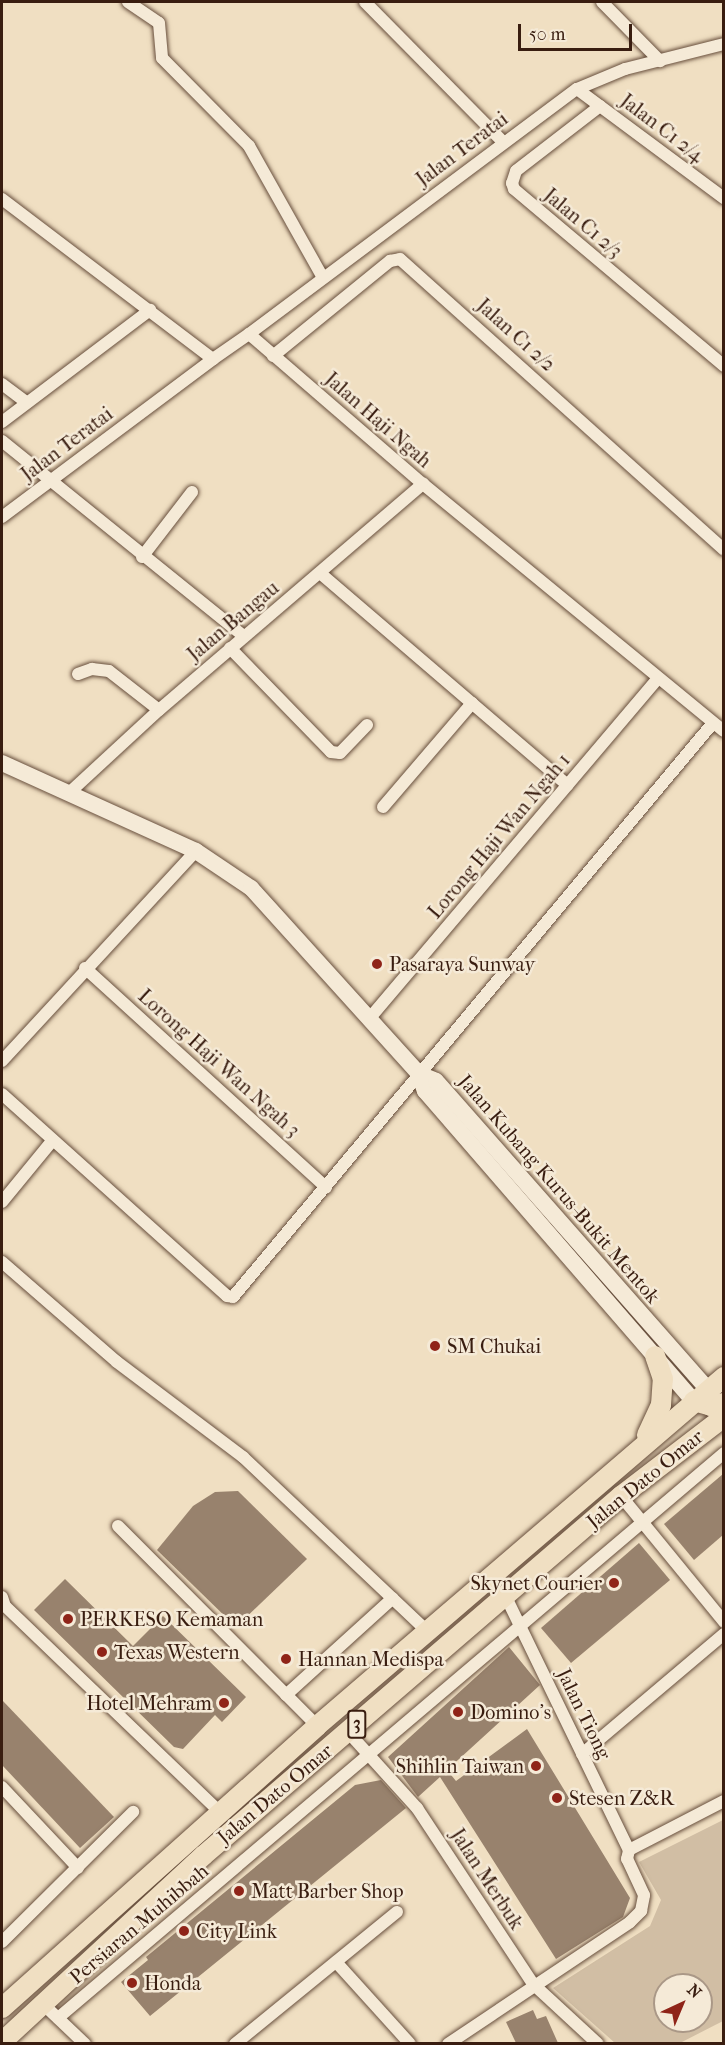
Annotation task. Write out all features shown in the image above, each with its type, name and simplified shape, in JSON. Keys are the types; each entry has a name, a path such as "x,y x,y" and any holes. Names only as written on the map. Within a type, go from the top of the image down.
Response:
{"highway":[{"path":"641,1445 662,1405 663,1379 655,1356"},
{"name":"3","path":"712,1403 723,1377"},
{"name":"Jalan Dato Omar","path":"2,2008 317,1726 641,1445 712,1403"},
{"name":"Jalan Dato Omar","path":"2,2042 204,1855 621,1496 700,1424 712,1403"}],"main road":[{"path":"2,763 196,851 252,888 419,1074"},
{"name":"Jalan Kubang Kurus-Bukit Mentok","path":"419,1074 425,1091 655,1356 712,1403"},
{"name":"Jalan Kubang Kurus-Bukit Mentok","path":"419,1074 436,1081 712,1403"}],"street":[{"path":"128,2 159,23 162,58 249,146 323,278"},
{"path":"365,2 503,142"},
{"path":"602,2 660,61"},
{"name":"Jalan Teratai","path":"249,334 503,142 577,89 617,71 723,44"},
{"name":"Jalan C1 2/4","path":"577,89 723,198"},
{"name":"Jalan C1 2/3","path":"600,106 516,171 512,183 514,189 723,366"},
{"path":"2,199 213,359 249,334"},
{"name":"Jalan C1 2/2","path":"273,356 390,261 400,259 723,550"},
{"path":"2,422 150,310"},
{"name":"Jalan Haji Ngah","path":"249,334 423,484 723,731"},
{"name":"Jalan Teratai","path":"2,517 213,359"},
{"path":"2,384 27,403"},
{"path":"2,441 48,482 244,636"},
{"name":"Jalan Bangau","path":"70,792 230,648 423,484"},
{"path":"142,557 192,492"},
{"path":"320,573 567,785"},
{"path":"230,648 332,752 340,753 367,724"},
{"path":"78,674 92,669 110,671 159,710"},
{"name":"Lorong Haji Wan Ngah 1","path":"369,1019 658,678"},
{"path":"383,807 472,703"},
{"path":"2,1094 227,1296 238,1294 713,723"},
{"path":"2,1061 85,968 196,851"},
{"name":"Lorong Haji Wan Ngah 3","path":"85,968 326,1187"},
{"path":"2,1202 53,1140"},
{"path":"2,1262 117,1362 218,1436 427,1631"},
{"name":"Persiaran Muhibbah","path":"58,2018 723,1453"},
{"path":"621,1496 723,1622"},
{"path":"118,1526 317,1726"},
{"name":"Jalan Tiong","path":"448,2043 533,1984 630,1922 641,1911 644,1895 627,1859 629,1850 505,1595"},
{"path":"2,1597 5,1606 220,1812"},
{"path":"286,1695 393,1598"},
{"path":"582,1754 723,1634"},
{"name":"Jalan Merbuk","path":"348,1732 417,1808 533,1984 598,2043"},
{"path":"2,1787 78,1868"},
{"path":"629,1850 723,1801"},
{"path":"2,1942 133,1812"},
{"path":"235,2043 397,1912"},
{"path":"336,1962 410,2043"},
{"path":"43,2004 85,2043"}],"shaded area":[{"path":"723,1820 723,2021 713,2026 713,1973 653,1973 653,2033 700,2033 680,2043 615,2043 553,1988 650,1926 661,1900 639,1862"}],"building":[{"path":"723,1474 723,1535 694,1560 664,1524"},
{"path":"238,1491 307,1559 236,1627 157,1550 193,1506 215,1492"},
{"path":"639,1543 670,1580 571,1663 541,1628"},
{"path":"65,1579 133,1646 163,1616 246,1697 222,1722 215,1715 183,1749 174,1747 34,1610"},
{"path":"509,1647 540,1685 447,1770 456,1781 527,1729 630,1898 623,1917 556,1959 440,1777 418,1797 388,1757"},
{"path":"2,1700 114,1817 80,1848 2,1765"},
{"path":"381,1780 406,1808 150,2016 121,1982 148,1960 146,1957 355,1785"},
{"path":"533,2010 537,2019 546,2016 558,2043 516,2043 506,2022"}],"place":[{"name":"Pasaraya Sunway","path":"377,964"},
{"name":"SM Chukai","path":"435,1346"},
{"name":"Skynet Courier","path":"614,1583"},
{"name":"PERKESO Kemaman","path":"68,1619"},
{"name":"Texas Western","path":"102,1652"},
{"name":"Hannan Medispa","path":"286,1659"},
{"name":"Hotel Mehram","path":"224,1703"},
{"name":"Domino's","path":"458,1712"},
{"name":"Shihlin Taiwan","path":"536,1766"},
{"name":"Stesen Z&R","path":"557,1798"},
{"name":"Matt Barber Shop","path":"239,1891"},
{"name":"City Link","path":"184,1931"},
{"name":"Honda","path":"132,1983"}]}
